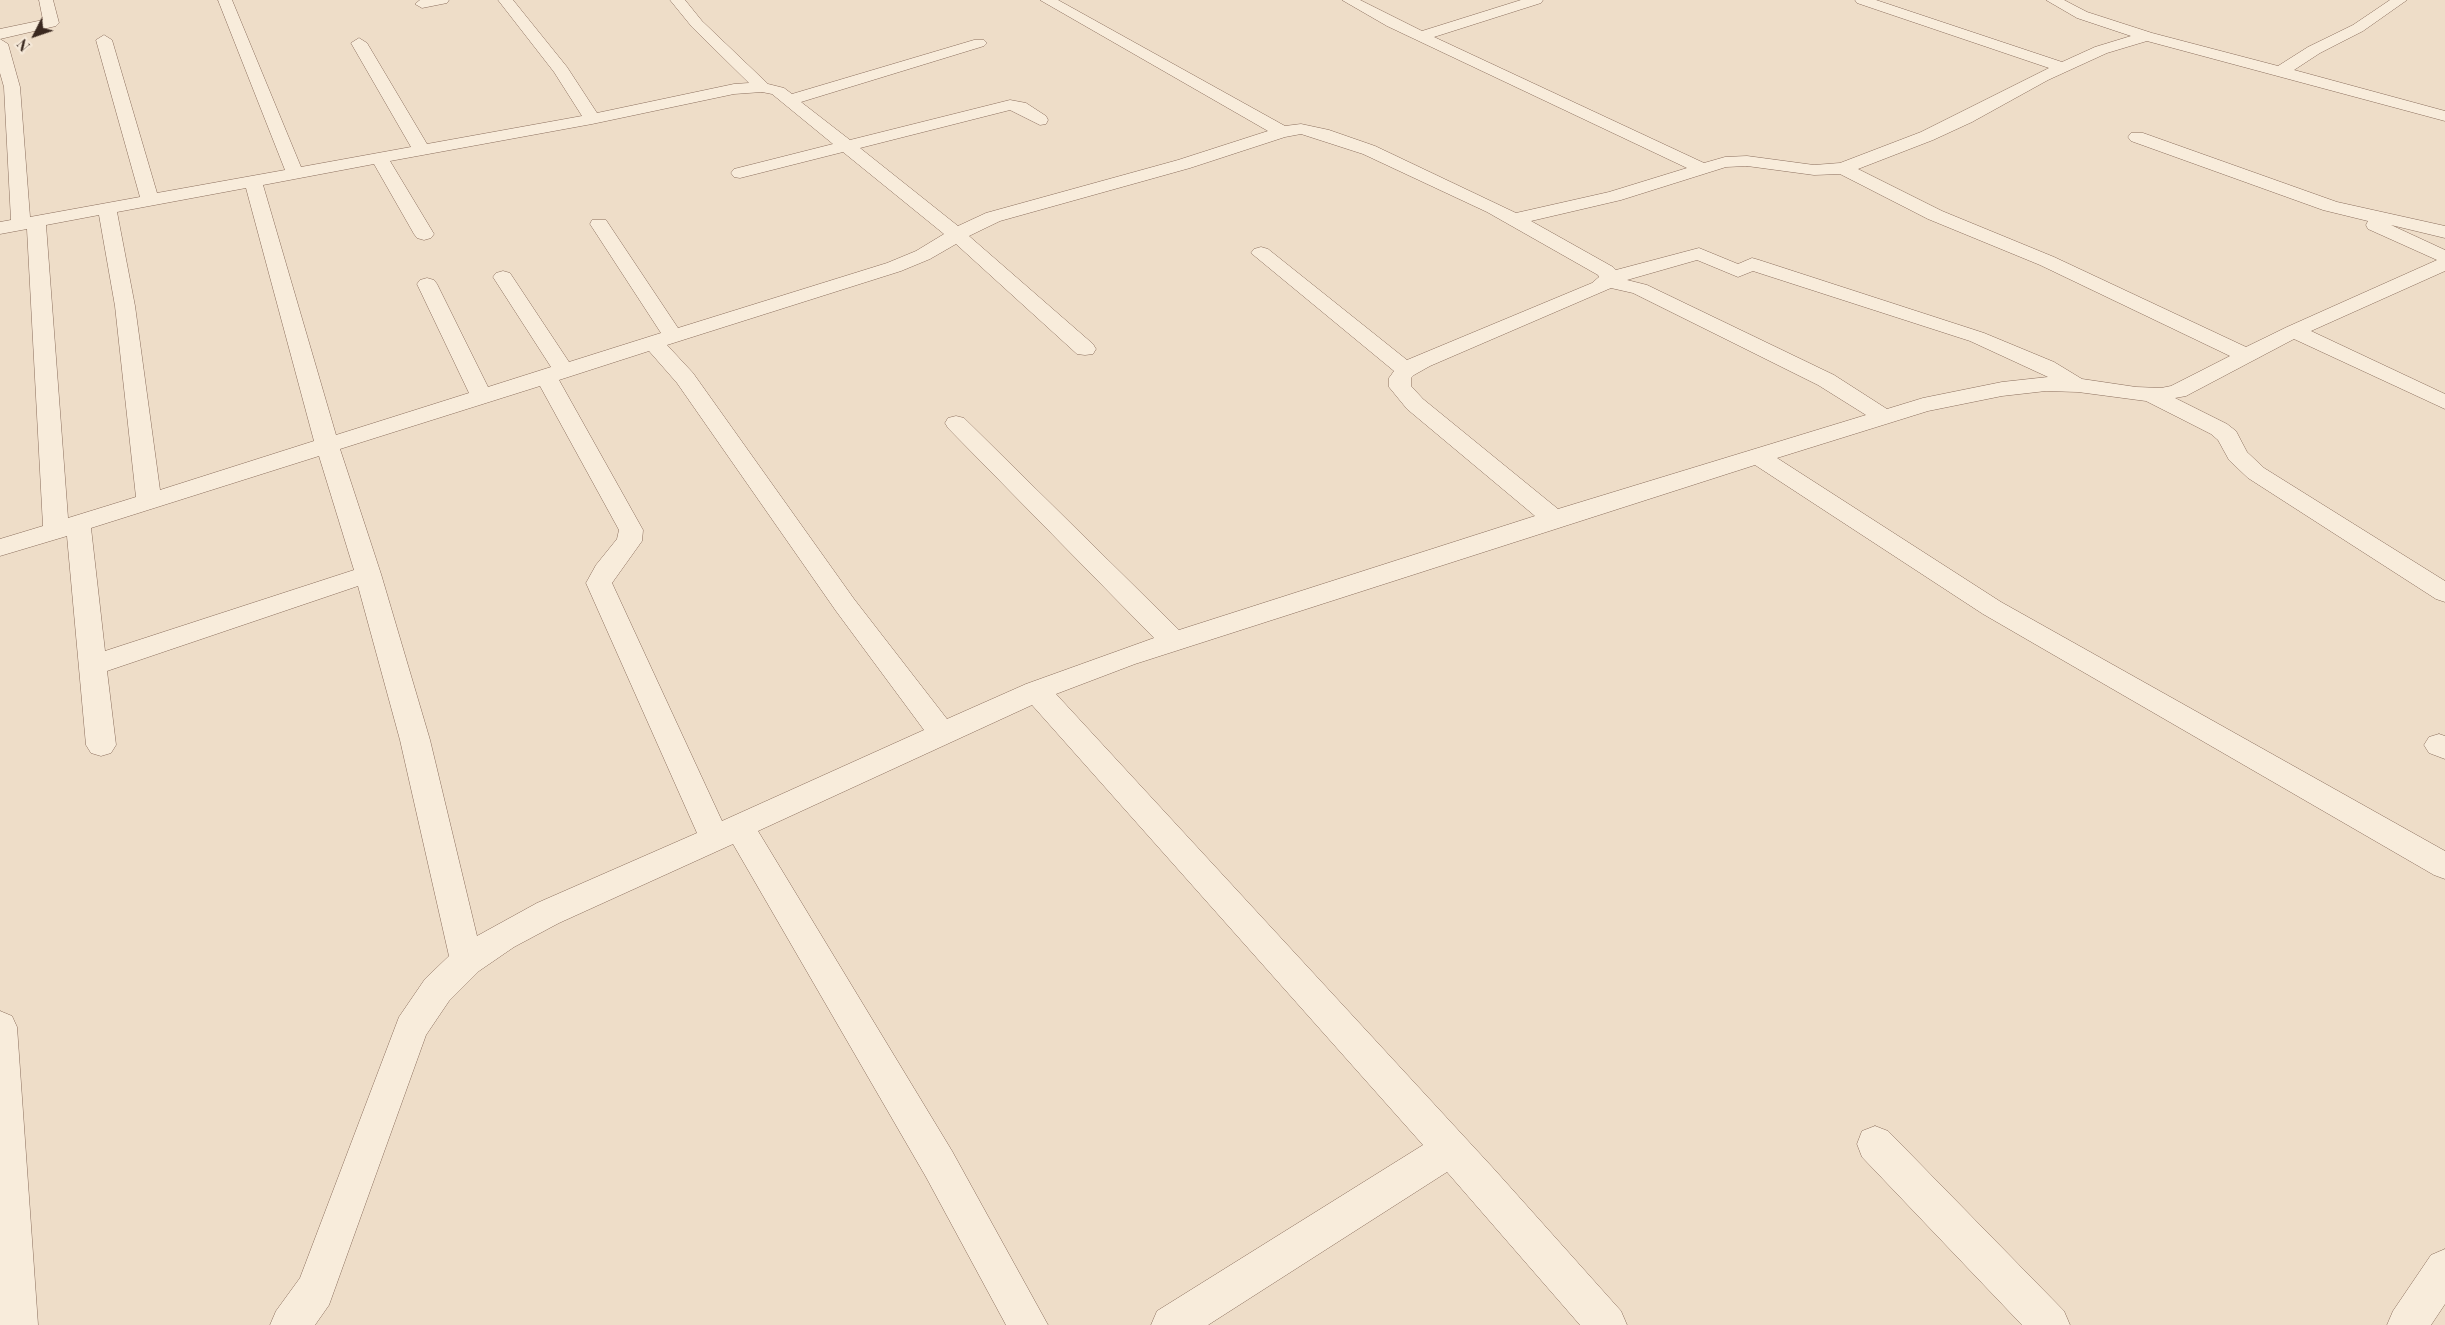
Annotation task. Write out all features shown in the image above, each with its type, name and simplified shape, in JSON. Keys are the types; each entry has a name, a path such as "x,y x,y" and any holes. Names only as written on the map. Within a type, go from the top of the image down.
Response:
{"street":[{"path":"0,34 51,23 46,0"},
{"path":"225,0 295,174"},
{"path":"422,4 442,0"},
{"path":"505,0 561,70 592,119"},
{"path":"677,0 697,24 762,87"},
{"path":"1047,0 1282,132"},
{"path":"1349,0 1701,168"},
{"path":"1422,36 1536,0"},
{"path":"1862,0 2062,67"},
{"path":"2053,0 2082,14 2147,36 2445,116"},
{"path":"2282,71 2314,50 2358,28 2400,0"},
{"path":"1514,219 1614,196 1724,162 1747,162 1814,170 1843,168 1927,136 1966,118 2062,67 2101,50 2147,36"},
{"path":"104,40 150,200"},
{"path":"359,43 422,150"},
{"path":"0,44 12,87 67,527 93,665 101,745"},
{"path":"789,100 979,44"},
{"path":"0,228 592,119 734,89 762,87 778,91 957,235 1085,350"},
{"path":"740,173 1013,105 1020,107 1040,120"},
{"path":"0,548 894,267 923,255 993,217 1184,164 1282,132 1310,130 1369,150 1514,219 1596,264 1609,280 1640,289 1826,380 1884,417"},
{"path":"2136,137 2350,212 2399,238 2445,257"},
{"path":"379,158 424,234"},
{"path":"1843,168 1935,215 2047,261 2246,355"},
{"path":"253,181 327,445 368,574 415,740 467,961"},
{"path":"108,208 125,306 149,501"},
{"path":"2350,212 2418,224 2445,232"},
{"path":"599,224 690,386 846,605 942,734"},
{"path":"1262,253 1406,370"},
{"path":"1554,519 1414,404 1400,387 1400,378 1406,370 1422,360 1609,280 1699,254 1738,271 1752,264 1977,337 2046,367 2078,385"},
{"path":"290,1325 315,1291 411,1028 437,990 467,961 502,936 548,913 1036,691 1174,641 1554,519 1923,405 2002,388 2046,384 2078,385 2151,395 2178,391 2294,331 2445,264"},
{"path":"503,277 555,373 631,530 628,541 605,571 599,583 727,833 939,1164 1028,1325"},
{"path":"427,284 481,396"},
{"path":"2294,331 2445,402"},
{"path":"2151,395 2218,429 2228,436 2237,455 2256,473 2445,593"},
{"path":"956,423 1174,641"},
{"path":"1758,456 1992,608 2445,866"},
{"path":"93,665 368,574"},
{"path":"1036,691 1451,1149 1607,1325"},
{"path":"0,1027 18,1325"},
{"path":"1875,1144 2037,1321"},
{"path":"1171,1325 1451,1149"},
{"path":"2407,1325 2445,1269"}]}
